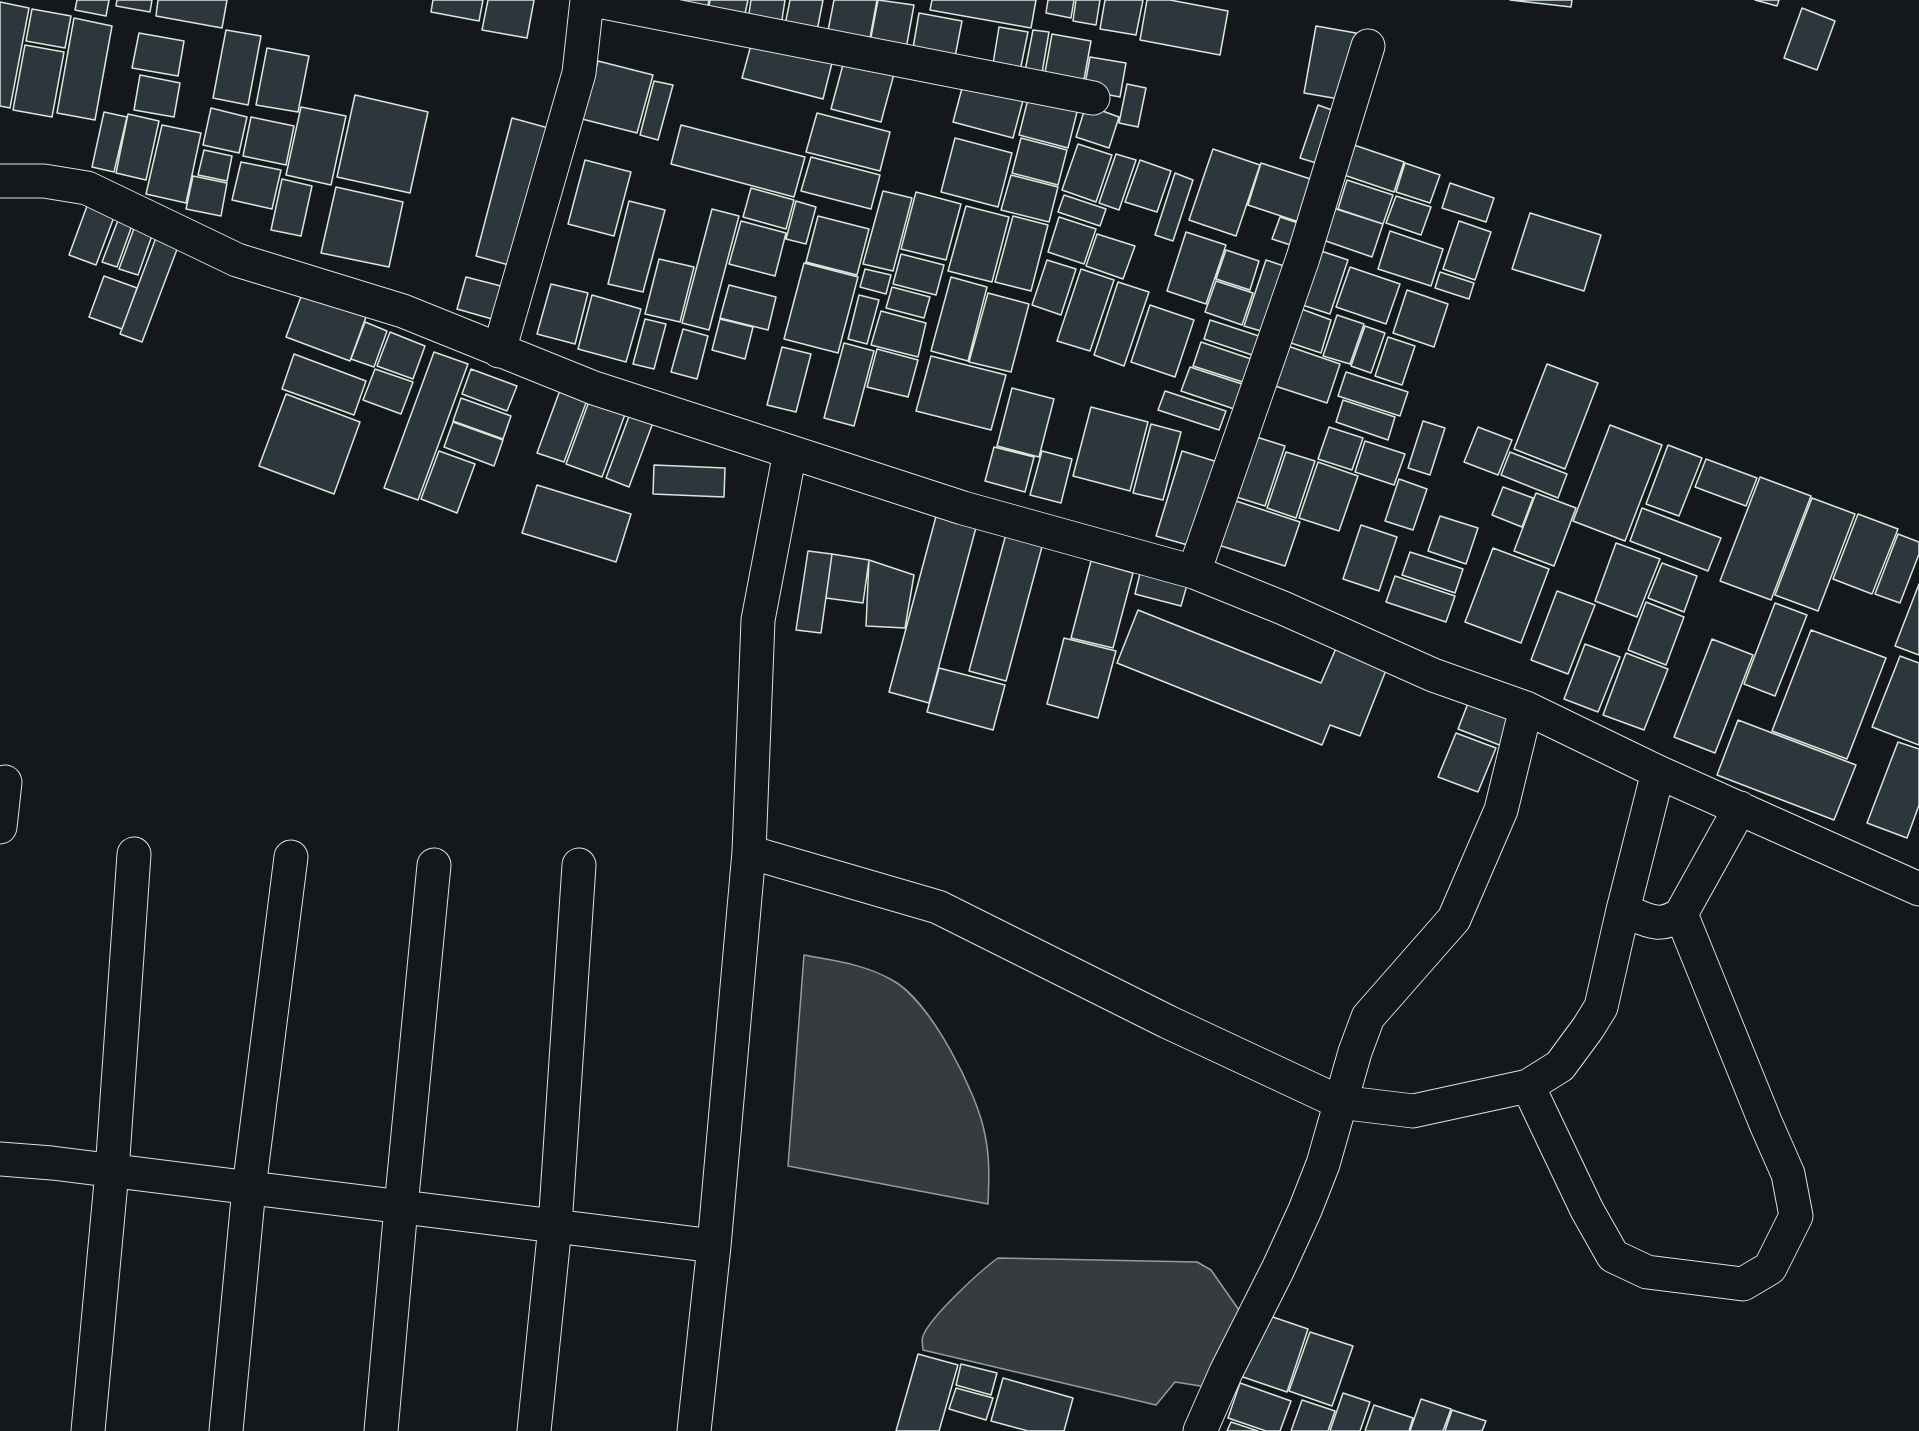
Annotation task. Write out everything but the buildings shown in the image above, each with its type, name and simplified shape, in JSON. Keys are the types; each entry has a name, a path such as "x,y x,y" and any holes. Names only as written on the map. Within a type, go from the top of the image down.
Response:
{"street":[{"path":"499,351 579,73 587,0"},
{"path":"593,0 1093,98"},
{"path":"1194,572 1303,258 1368,46"},
{"path":"0,181 44,181 87,188 237,260 403,311 594,388 963,508 1194,572 1283,608 1433,675 1526,708 1658,772 1919,889"},
{"path":"694,1431 714,1246 749,852 758,620 790,453"},
{"path":"1200,1431 1226,1372 1305,1210 1323,1164 1354,1052 1368,1017 1454,919 1502,810 1526,708"},
{"path":"749,852 938,907 1168,1022 1339,1102 1413,1111 1528,1086 1560,1066 1601,1007 1658,772"},
{"path":"0,827 6,782"},
{"path":"1623,910 1663,924 1681,914 1740,808"},
{"path":"88,1431 112,1171 134,854"},
{"path":"226,1431 249,1188 291,857"},
{"path":"381,1431 434,865"},
{"path":"534,1431 555,1226 579,865"},
{"path":"1528,1086 1587,1210 1613,1256 1647,1272 1743,1284 1770,1268 1796,1216 1788,1174 1681,914"},
{"path":"0,1159 714,1246"}],"shaded area":[{"path":"804,955 871,970 892,980 907,991 922,1007 963,1073 981,1117 988,1152 988,1204 788,1166"},
{"path":"998,1258 1197,1262 1211,1270 1241,1313 1207,1387 1175,1382 1156,1405 923,1350 923,1336 935,1318 968,1283"}]}
